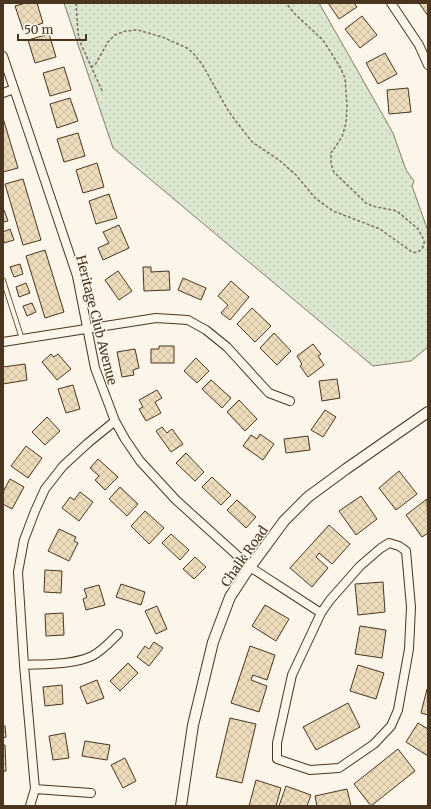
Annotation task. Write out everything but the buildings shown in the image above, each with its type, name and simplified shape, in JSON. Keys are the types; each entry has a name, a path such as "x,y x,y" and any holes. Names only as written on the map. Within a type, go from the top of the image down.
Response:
{"street":[{"path":"391,3 419,45 428,65"},
{"name":"Heritage Club Avenue","path":"3,56 77,276 95,368 115,421 125,439 140,461 176,500 250,567 322,613"},
{"path":"3,93 14,89"},
{"path":"3,342 156,318 188,320 206,330 227,347 269,393 290,401"},
{"name":"Chalk Road","path":"181,806 193,725 213,642 230,597 284,521 308,497 428,412"},
{"path":"30,806 35,789 24,665 18,572 24,540 44,489 63,466 115,421"},
{"path":"390,543 399,546 406,551 411,607 409,649 398,710 392,726 374,744 339,768 310,770 277,759 277,743 292,675 322,613 330,600 360,566 381,548 390,543"},
{"path":"24,665 79,660 86,658 92,656 118,634"},
{"path":"35,789 91,793"}],"lane":[{"path":"3,280 22,339"}],"path":[{"path":"76,3 78,33 81,44 103,93"},
{"path":"91,67 95,65 108,42 115,35 125,31 138,30 162,37 187,48 194,52 219,97 246,136 296,174 315,198 333,211 380,229 412,252 419,251 423,247 424,240 418,229 412,223 397,211 372,206 366,203 334,172 331,164 332,153 342,137 346,123 347,106 345,78 323,40 295,14 286,3"}],"green space":[{"path":"64,3 319,3 393,133 406,170 414,181 412,186 428,231 428,347 411,361 373,366 113,148"}]}
